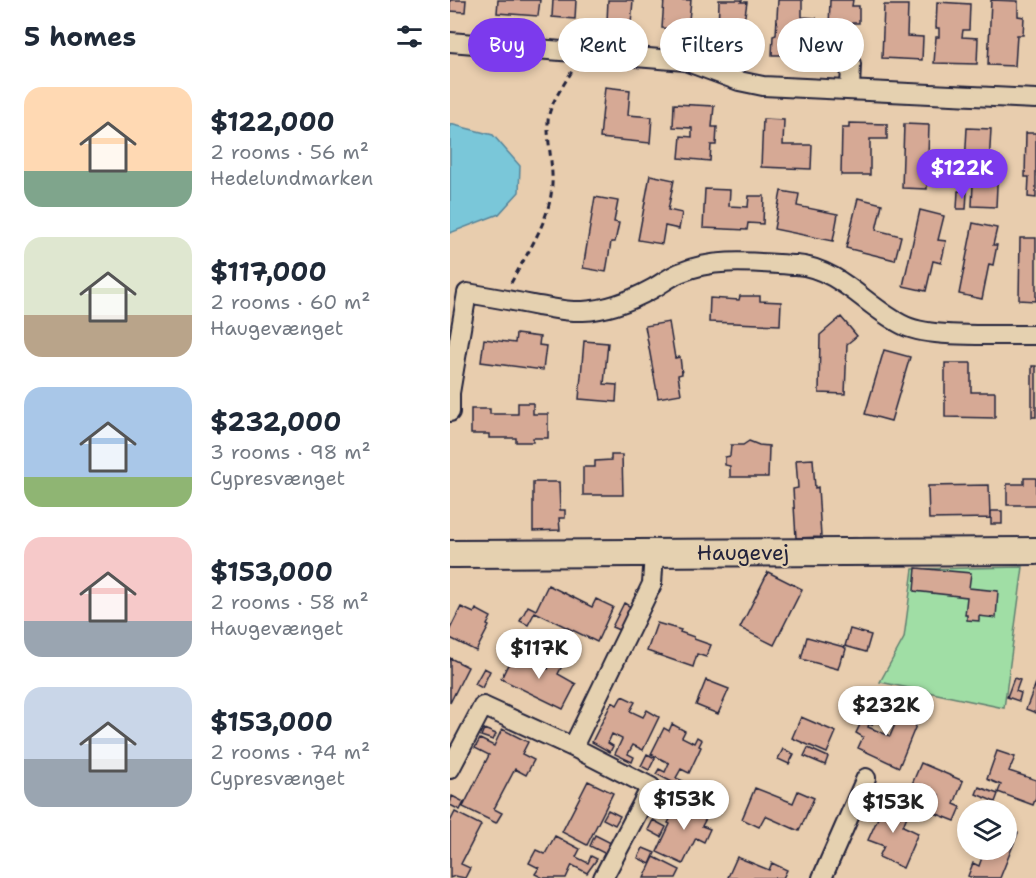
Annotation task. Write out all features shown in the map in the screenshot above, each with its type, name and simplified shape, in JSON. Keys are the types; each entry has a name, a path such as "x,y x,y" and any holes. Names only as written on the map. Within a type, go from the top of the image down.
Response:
{"street":[{"path":"450,42 558,50"},
{"path":"648,58 685,61 739,81 763,86 1036,99"},
{"path":"850,90 851,72"},
{"path":"450,412 458,292 584,311 624,302 678,274 697,267 722,262 799,265 846,284 883,314 907,327 934,333 1036,335"},
{"name":"Haugevej","path":"450,554 1036,551"},
{"path":"573,747 652,584 654,553"},
{"path":"450,769 483,705 651,787 603,878"},
{"path":"822,878 866,778"}],"path":[{"path":"502,299 543,222 551,195 553,165 548,120 550,110 572,72"}],"green space":[{"path":"1023,567 1004,708 880,682 904,638 913,569"}],"water":[{"path":"450,124 493,135 520,166 519,192 499,214 450,233"}],"building":[{"path":"450,0 466,0 465,12 450,11"},
{"path":"498,0 540,0 538,16 497,13"},
{"path":"553,0 576,0 575,18 552,17"},
{"path":"608,0 633,0 632,18 607,18"},
{"path":"664,0 691,0 689,18 663,18"},
{"path":"719,0 747,2 745,18 719,18"},
{"path":"778,0 802,0 802,17 816,18 777,18 777,55 772,55 773,36 776,35"},
{"path":"830,0 853,0 852,6 859,6 859,18 829,18"},
{"path":"991,0 1018,1 1018,16 1024,17 1023,35 1017,35 1015,66 988,65"},
{"path":"937,2 970,4 969,30 963,30 962,37 978,38 977,64 934,63 936,37 939,37 939,28 936,28"},
{"path":"884,5 908,5 907,36 923,37 922,60 882,58"},
{"path":"605,87 630,90 628,115 652,117 650,143 600,138"},
{"path":"674,104 714,106 712,127 717,127 716,145 711,145 710,161 679,158 681,136 692,137 692,128 673,127"},
{"path":"763,119 784,120 783,145 812,145 811,169 761,167"},
{"path":"849,123 887,124 887,139 870,139 870,175 841,175 842,128 849,128"},
{"path":"904,124 929,125 927,189 902,188"},
{"path":"967,128 991,129 989,165 998,165 996,207 972,206 973,184 964,183"},
{"path":"1026,133 1036,133 1036,198 1028,197 1029,177 1025,177"},
{"path":"650,175 674,180 668,210 682,213 679,229 665,226 662,244 638,240"},
{"path":"705,189 730,190 729,206 748,207 749,196 764,196 763,224 748,223 747,230 703,228"},
{"path":"781,191 799,194 797,206 838,214 833,241 774,229"},
{"path":"958,191 967,192 966,209 957,209"},
{"path":"595,197 618,201 614,222 619,223 615,242 611,242 606,272 583,268"},
{"path":"858,198 882,204 876,230 901,236 895,260 846,248"},
{"path":"920,210 944,216 938,240 946,241 941,263 933,261 926,291 903,286"},
{"path":"973,223 997,228 993,245 997,245 993,265 989,264 982,299 959,294"},
{"path":"1020,238 1036,238 1036,301 1019,300"},
{"path":"740,296 760,296 760,301 781,302 780,325 709,322 710,298 739,300"},
{"path":"841,317 857,336 847,344 845,394 819,393 820,335"},
{"path":"669,322 675,358 680,357 682,374 678,375 681,394 658,398 645,326"},
{"path":"516,334 540,337 539,345 546,346 543,370 481,362 484,339 515,343"},
{"path":"584,341 608,343 604,384 617,385 616,402 579,399"},
{"path":"884,350 910,357 891,421 865,414"},
{"path":"945,363 971,363 971,392 995,392 995,418 945,417"},
{"path":"1032,366 1036,366 1036,417 1032,417"},
{"path":"518,403 533,403 533,414 548,414 548,438 533,438 533,442 516,442 516,438 489,438 489,434 471,434 471,409 490,409 490,414 518,414"},
{"path":"749,441 769,446 768,477 730,477 730,466 725,465 725,457 730,456 731,445 743,445"},
{"path":"611,455 622,455 623,495 583,495 583,467 595,467 595,461 611,460"},
{"path":"813,459 815,488 818,487 821,537 796,538 793,489 798,488 796,460"},
{"path":"1024,478 1036,478 1036,505 1007,505 1007,484 1024,484"},
{"path":"533,482 559,482 560,510 565,510 565,518 559,518 560,530 533,531"},
{"path":"989,485 990,518 929,519 928,486"},
{"path":"991,511 1002,511 1002,524 991,524"},
{"path":"916,568 971,573 969,588 998,591 996,618 979,616 979,621 967,620 967,615 965,615 967,597 914,591"},
{"path":"768,572 802,589 774,645 740,628"},
{"path":"548,585 592,607 596,599 613,607 597,642 535,612 528,625 520,621 528,606 536,610"},
{"path":"624,603 631,607 619,630 612,627"},
{"path":"461,607 474,613 476,609 491,617 487,625 489,626 476,651 450,638 450,629"},
{"path":"657,623 681,630 680,632 711,645 706,657 697,654 693,667 647,651"},
{"path":"850,629 871,635 866,652 845,646"},
{"path":"807,637 846,649 838,669 801,659"},
{"path":"514,652 548,669 553,659 563,664 558,674 576,684 563,709 501,679"},
{"path":"450,658 468,667 450,703"},
{"path":"484,668 490,671 482,688 475,684"},
{"path":"1014,678 1020,680 1016,691 1021,693 1019,701 1007,697"},
{"path":"706,680 729,689 718,714 696,705"},
{"path":"1036,683 1036,713 1026,709"},
{"path":"622,696 635,702 630,711 643,717 647,710 659,717 643,750 633,745 628,754 634,757 632,762 615,754 622,739 612,734 608,743 613,746 610,752 592,742 612,702 617,705"},
{"path":"873,701 881,704 872,725 869,724 868,727 890,736 899,715 917,723 899,767 858,748 863,737 856,733"},
{"path":"801,717 836,732 827,753 792,738"},
{"path":"672,724 685,731 682,737 694,743 697,737 702,740 689,773 681,769 676,778 683,781 680,786 656,774 659,769 665,772 669,763 651,754 664,728 669,731"},
{"path":"484,729 496,734 493,740 481,736"},
{"path":"502,729 528,742 522,754 534,760 526,775 515,769 494,809 502,813 496,823 463,807 489,755 475,748 480,739 494,746"},
{"path":"808,748 828,757 825,765 804,756"},
{"path":"783,749 794,754 789,764 778,759"},
{"path":"997,751 1015,757 1009,771 1036,780 1036,797 1033,805 998,792 1001,785 987,779"},
{"path":"647,754 655,758 649,770 641,766"},
{"path":"921,763 963,781 954,804 957,805 955,821 932,812 939,795 912,784"},
{"path":"588,781 613,793 587,845 562,832"},
{"path":"979,787 998,794 996,800 990,800 976,794"},
{"path":"755,788 793,803 798,791 814,798 799,831 765,816 759,827 742,819"},
{"path":"452,796 464,802 460,810 450,805"},
{"path":"676,797 709,813 702,826 710,829 704,842 696,838 683,864 657,852 670,824 668,823 673,814 675,815 676,812 670,809"},
{"path":"886,800 909,811 903,826 918,833 903,868 879,857 884,846 868,840"},
{"path":"608,810 620,816 615,825 603,819"},
{"path":"455,812 481,825 461,864 470,868 465,878 455,876 450,878 450,822"},
{"path":"653,820 666,827 661,837 648,830"},
{"path":"595,835 611,843 606,854 590,846"},
{"path":"555,836 580,849 576,857 588,863 591,856 597,859 587,873 572,865 566,878 543,878 535,874 539,868 529,863 536,850 545,854"},
{"path":"643,848 655,853 650,864 638,858"},
{"path":"654,857 680,870 676,878 644,878"},
{"path":"737,857 769,870 772,863 787,870 783,878 729,878"},
{"path":"981,860 1007,860 1000,878 968,876 973,863 979,866"}]}
